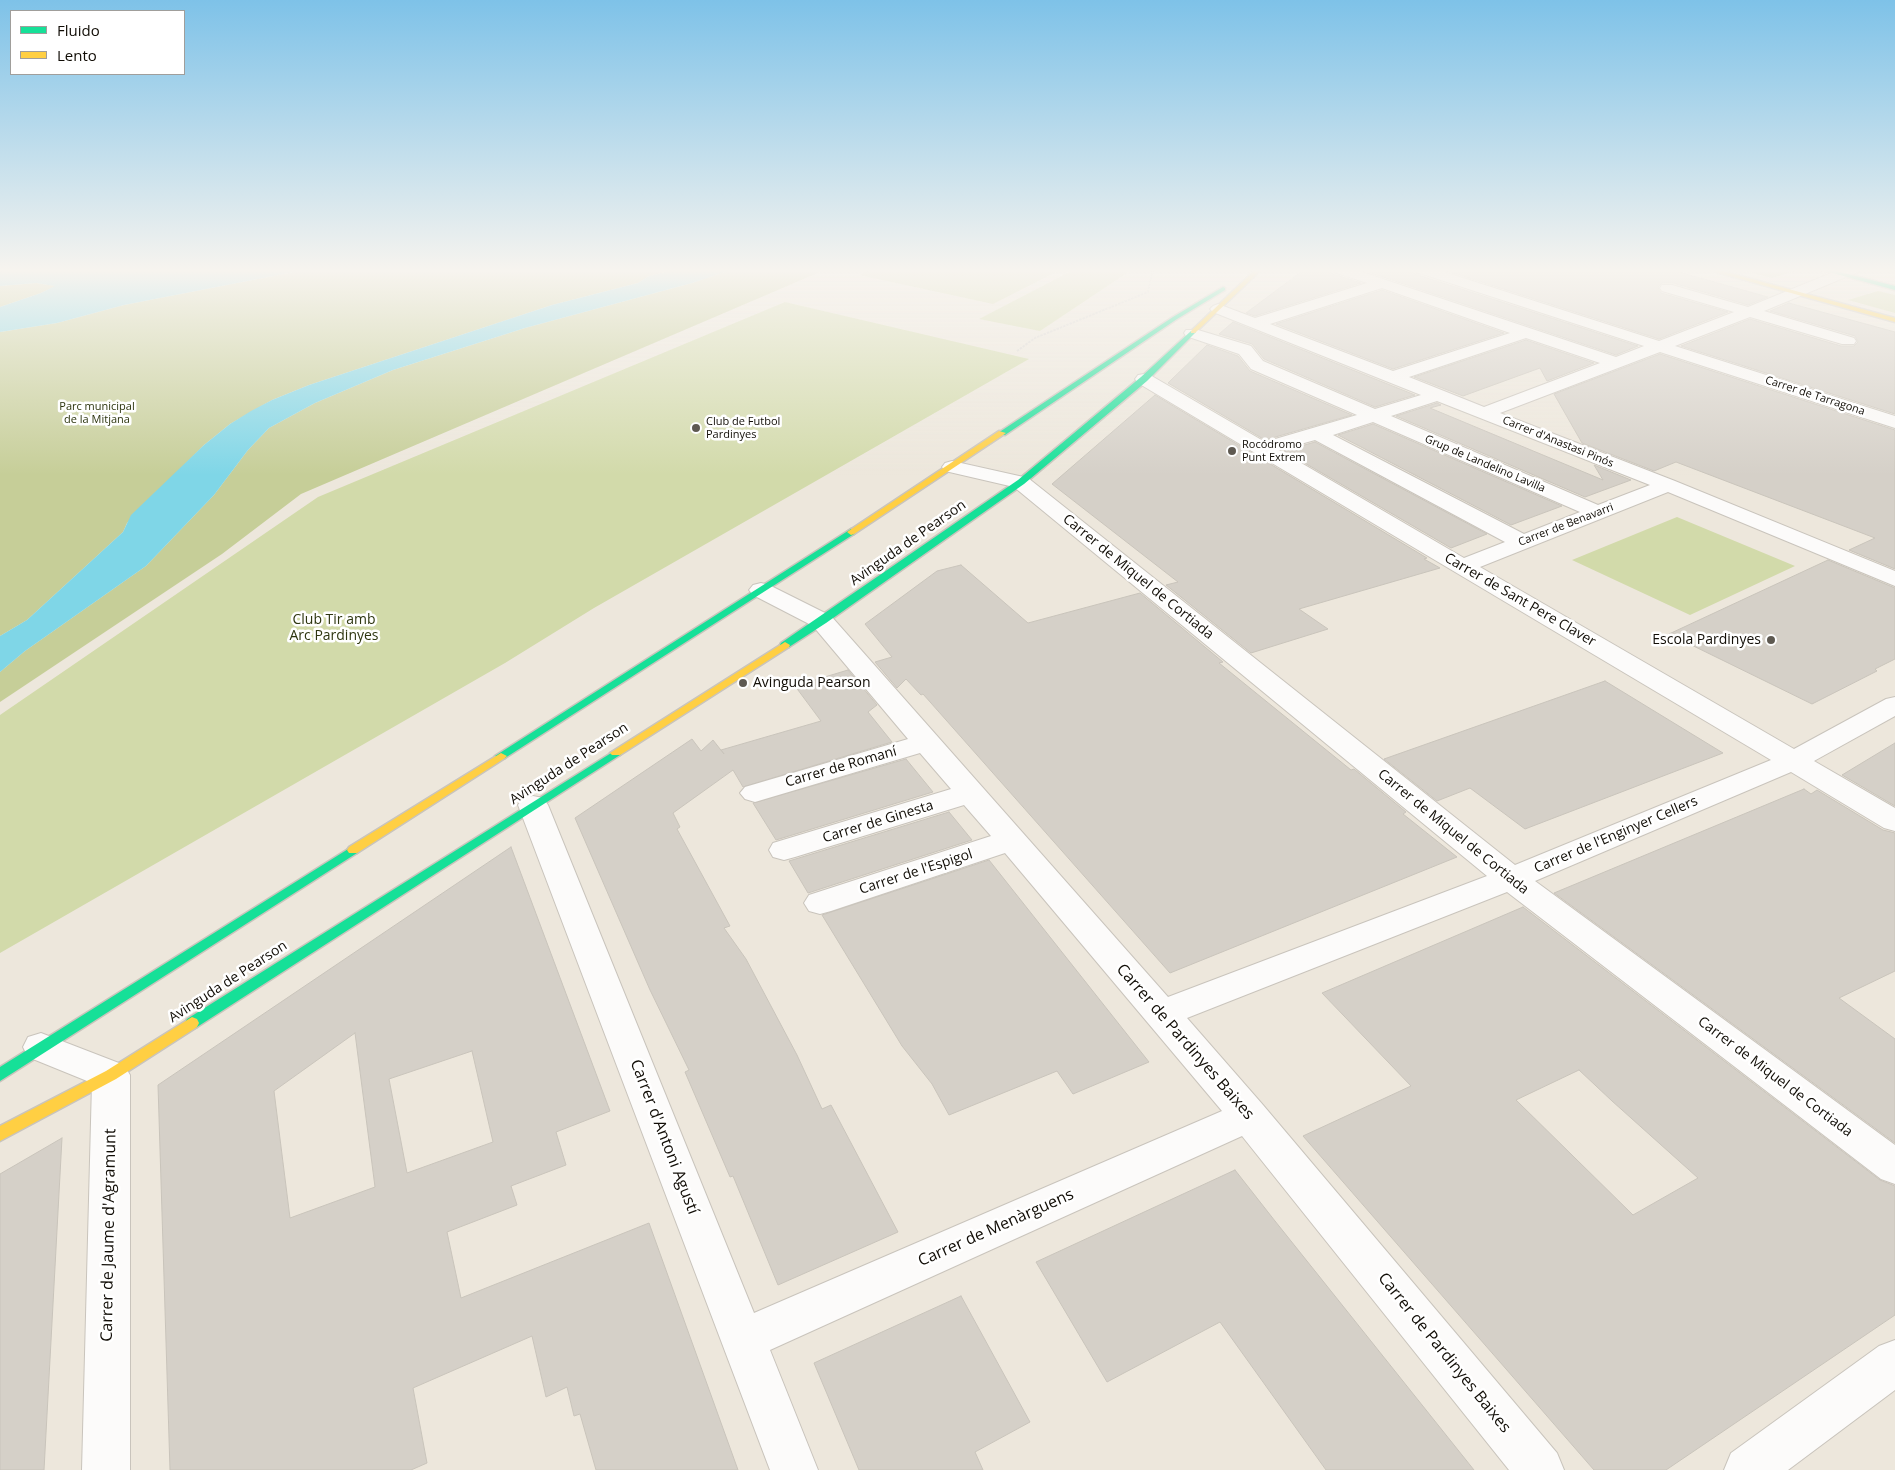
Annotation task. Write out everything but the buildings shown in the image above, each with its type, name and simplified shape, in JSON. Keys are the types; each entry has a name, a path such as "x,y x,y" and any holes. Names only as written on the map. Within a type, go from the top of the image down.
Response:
{"street":[{"path":"0,1075 41,1047 762,590 952,467 1146,338"},
{"name":"Avinguda de Pearson","path":"0,1134 111,1075 822,621 1021,482 1133,377 1186,338"},
{"name":"Grup de Landelino Lavilla","path":"1206,338 1245,350 1257,365 1599,513"},
{"name":"Carrer d'Anastasi Pinós","path":"1293,338 1668,485 1895,579"},
{"path":"1393,377 1512,338"},
{"path":"1540,338 1617,363"},
{"name":"Carrer de Tarragona","path":"1633,338 1895,422"},
{"path":"1484,412 1681,338"},
{"path":"1836,338 1848,341"},
{"path":"1257,365 1320,348"},
{"path":"1118,356 1133,377"},
{"path":"1087,376 1108,376"},
{"name":"Carrer de Sant Pere Claver","path":"1133,377 1262,449 1463,566 1895,821"},
{"path":"1262,449 1317,434 1371,415 1438,395"},
{"path":"1868,413 1895,402"},
{"path":"1317,434 1522,542"},
{"path":"952,467 1021,482"},
{"name":"Carrer de Miquel de Cortiada","path":"1021,482 1511,880 1895,1167"},
{"name":"Carrer de Benavarri","path":"1463,566 1668,485"},
{"path":"762,590 822,621"},
{"name":"Carrer de Pardinyes Baixes","path":"822,621 1249,1116 1540,1470"},
{"name":"Carrer de l'Enginyer Cellers","path":"1162,1014 1511,880 1793,760 1895,705"},
{"name":"Carrer de Romaní","path":"755,793 927,742"},
{"name":"Carrer de Ginesta","path":"784,850 971,793"},
{"name":"Carrer d'Antoni Agustí","path":"533,805 794,1470"},
{"name":"Carrer de l'Espigol","path":"820,903 1012,840"},
{"path":"41,1047 111,1075"},
{"name":"Carrer de Jaume d'Agramunt","path":"106,1470 111,1075"},
{"name":"Carrer de Menàrguens","path":"743,1340 1249,1116"},
{"path":"1748,1470 1895,1362"}],"path":[{"path":"1017,351 1036,338"}],"green space":[{"name":"Parc municipal de la Mitjana","path":"0,338 453,338 309,385 272,400 230,424 204,445 127,523 123,532 27,620 0,636"},
{"path":"495,338 667,338 301,494 222,554 0,702 0,672 25,651 146,566 214,495 248,450 269,428 315,403 393,370"},
{"name":"Club Tir amb Arc Pardinyes","path":"700,338 937,338 1029,359 594,608 505,663 0,953 0,715 318,497"},
{"path":"1677,517 1795,566 1690,615 1572,560"}],"water":[{"path":"453,338 495,338 393,370 315,403 269,428 248,450 214,495 146,566 25,651 0,672 0,636 27,620 123,532 131,515 204,445 230,424 251,411 309,385"}],"traffic: fast":[{"path":"1002,433 1146,338"},
{"path":"785,645 1021,482 1144,379 1187,338"},
{"path":"501,756 851,532"},
{"path":"192,1023 616,753"},
{"path":"0,1075 353,850"}],"traffic: slow":[{"path":"851,532 1002,433"},
{"path":"616,753 785,645"},
{"path":"353,850 501,756"},
{"path":"0,1134 111,1075 192,1023"}],"place":[{"name":"Club de Futbol Pardinyes","path":"696,428"},
{"name":"Rocódromo Punt Extrem","path":"1232,451"},
{"name":"Escola Pardinyes","path":"1771,640"},
{"name":"Avinguda Pearson","path":"743,683"}]}
